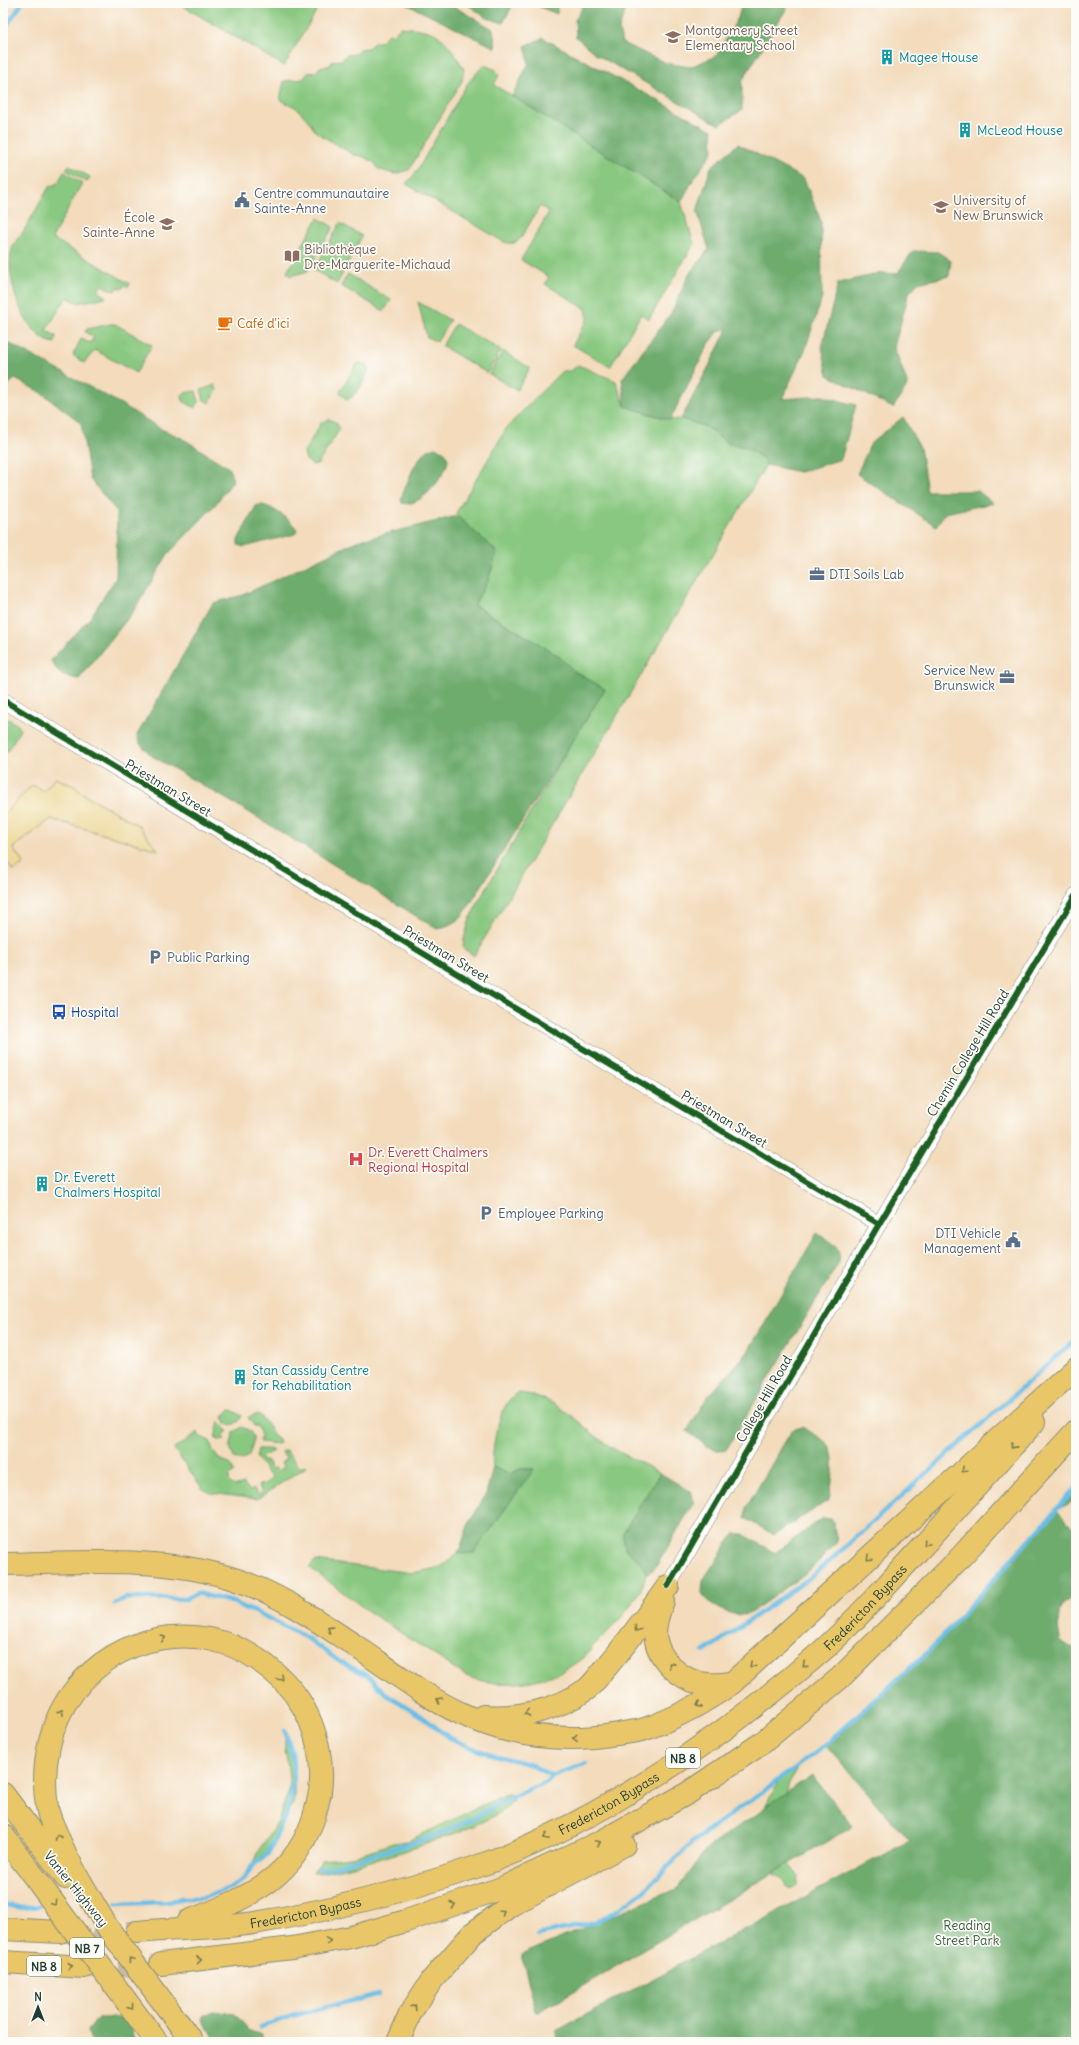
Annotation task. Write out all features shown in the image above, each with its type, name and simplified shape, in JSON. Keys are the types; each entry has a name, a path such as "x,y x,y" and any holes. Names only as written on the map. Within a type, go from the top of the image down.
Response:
{"highway":[{"path":"3,1564 148,1563 177,1566 234,1579 266,1592 301,1610 460,1713 525,1735 563,1738 600,1737 642,1730 672,1719 707,1700 732,1683 1076,1368"},
{"name":"Fredericton Bypass","path":"137,1932 253,1923 365,1900 474,1867 541,1839 612,1802 692,1753 766,1698 824,1649 935,1533 1076,1375"},
{"name":"NB 8","path":"161,1964 278,1950 351,1937 406,1921 502,1888 608,1837 688,1792 762,1743 840,1678 956,1562 1076,1431"},
{"path":"668,1586 657,1617 656,1634 660,1650 670,1666 686,1679 706,1684 732,1683"},
{"path":"460,1713 496,1717 540,1711 554,1708 588,1688 616,1657 668,1586"},
{"path":"68,1872 62,1847 47,1809 44,1777 50,1741 56,1720 73,1691 91,1672 116,1655 134,1646 154,1640 174,1636 194,1636 227,1643 244,1650 284,1680 295,1693 308,1715 318,1742 321,1767 316,1814 294,1856 280,1873 261,1889 234,1903 167,1929"},
{"path":"398,2042 411,2012 432,1980 473,1933 511,1905 631,1842 700,1795 762,1743"},
{"name":"Vanier Highway","path":"3,1794 68,1872 186,2033"},
{"name":"Vanier Highway","path":"3,1835 151,2034"},
{"path":"3,1929 60,1932"},
{"name":"NB 8","path":"3,1962 85,1967"}],"street":[{"name":"Priestman Street","path":"3,700 474,984 879,1224"},
{"name":"Chemin College Hill Road","path":"879,1224 1076,894"},
{"name":"College Hill Road","path":"668,1586 879,1224"}],"green space":[{"path":"178,3 321,3 284,66"},
{"path":"404,3 448,3 493,29 496,48"},
{"path":"465,3 514,3 503,23 487,18"},
{"path":"534,3 557,3 557,14 535,5"},
{"path":"579,3 628,3 619,28 622,43 666,63 690,67 716,56 738,18 742,3 790,3 742,81 742,110 719,125 597,55 576,37 575,20 582,8"},
{"path":"400,27 425,30 434,33 445,41 464,69 462,81 409,170 394,174 378,169 375,163 362,156 354,155 316,132 307,119 295,107 280,100 284,81 303,79 308,73 316,72 320,67 329,66 333,61 342,60 346,55 355,54 359,49 368,48 375,42 380,42 388,34 393,35"},
{"path":"543,38 712,130 713,151 692,182 681,202 512,96 529,63 525,46"},
{"path":"484,65 496,70 499,75 494,85 589,143 681,202 694,244 649,319 641,314 610,367 573,345 588,318 586,309 545,284 549,277 521,260 549,212 540,206 521,238 515,242 507,243 406,184 417,171 467,84"},
{"path":"738,144 804,179 821,221 822,298 805,350 782,399 822,396 856,405 841,459 800,472 766,465 764,459 746,447 729,444 706,427 681,419 728,328 719,331 708,345 670,420 625,406 622,379 672,312 689,274 709,249 697,211 711,167"},
{"path":"69,165 90,177 87,182 66,170"},
{"path":"64,172 82,183 52,238 130,284 128,287 125,285 122,289 117,287 115,291 101,285 99,289 100,293 106,297 78,303 67,297 46,330 56,336 55,343 44,339 33,330 18,302 10,270 14,244 23,232 49,187 57,184"},
{"path":"318,218 333,227 308,271 290,276 287,272"},
{"path":"340,223 362,236 337,284 314,270"},
{"path":"913,251 938,252 951,261 949,276 918,283 909,293 894,347 908,385 893,408 828,375 822,347 838,283 882,273 897,274"},
{"path":"348,274 391,300 384,311 341,286"},
{"path":"418,302 450,320 437,342 427,337"},
{"path":"115,324 152,345 136,373 95,350 84,363 73,355 81,339 90,343 94,337 85,332 87,329"},
{"path":"455,324 501,350 487,373 442,346"},
{"path":"3,340 121,404 161,429 182,438 229,468 233,481 214,506 168,554 133,612 79,679 62,674 51,660 90,618 116,578 117,512 90,479 81,423 42,393 15,379 3,389"},
{"path":"503,351 530,368 517,390 489,374"},
{"path":"360,363 368,365 367,374 358,390 347,400 340,393 341,390 356,365"},
{"path":"578,365 616,381 625,406 670,420 681,419 706,427 729,444 746,447 764,459 766,465 474,956 463,948 472,915 539,798 605,689 574,671 559,656 474,605 488,581 497,552 457,516 456,513 508,426 562,371 571,371"},
{"path":"215,385 217,390 209,403 204,400 201,390"},
{"path":"196,391 199,402 195,408 183,401 182,396 184,393"},
{"path":"903,417 920,448 927,491 978,491 993,503 945,513 936,526 857,474 871,443"},
{"path":"329,419 337,423 339,430 318,464 312,465 306,460 304,452 321,423"},
{"path":"435,447 445,452 448,459 438,482 417,501 402,503 401,498 418,461 428,450"},
{"path":"263,505 274,510 291,522 297,530 295,534 244,547 238,545 238,540 256,506"},
{"path":"457,516 497,552 488,581 474,605 559,656 574,671 605,689 462,917 452,924 437,929 247,811 152,756 140,744 137,735 213,603 243,595 357,541"},
{"path":"3,716 18,725 20,730 3,758"},
{"path":"817,1233 833,1244 838,1252 839,1262 726,1450 721,1451 711,1448 687,1431 706,1399 747,1353"},
{"path":"517,1393 530,1394 552,1403 608,1445 660,1473 623,1533 625,1549 638,1558 644,1565 646,1575 637,1597 618,1621 592,1647 591,1651 579,1661 547,1677 520,1683 506,1683 479,1680 466,1676 368,1611 309,1567 315,1561 413,1573 441,1567 459,1553 534,1469 521,1469 509,1474 493,1467 493,1449 501,1416 505,1406"},
{"path":"230,1409 242,1416 239,1421 231,1426 226,1423 223,1417"},
{"path":"257,1414 261,1416 279,1442 278,1444 260,1442 259,1439 262,1438 257,1426 254,1426 248,1417"},
{"path":"219,1421 228,1432 225,1432 222,1438 225,1439 221,1441 215,1438"},
{"path":"242,1427 250,1431 253,1437 253,1444 249,1455 242,1460 234,1458 230,1448 234,1432"},
{"path":"802,1427 823,1440 831,1451 833,1457 833,1472 829,1500 774,1535 745,1518 746,1508 792,1430"},
{"path":"198,1432 199,1436 210,1441 213,1451 219,1459 231,1465 234,1473 230,1475 229,1481 232,1485 237,1486 244,1484 250,1491 254,1489 258,1495 262,1492 258,1486 261,1484 263,1486 272,1477 269,1473 268,1474 256,1457 258,1449 270,1449 273,1451 261,1457 264,1462 267,1460 271,1470 275,1468 278,1471 284,1467 281,1463 286,1459 282,1452 286,1450 300,1468 305,1465 306,1467 257,1499 211,1493 203,1489 174,1449"},
{"path":"493,1467 509,1474 521,1469 534,1469 474,1553 458,1554 468,1526 486,1494"},
{"path":"660,1473 690,1491 694,1502 659,1562 654,1569 646,1574 640,1562 625,1547 623,1533"},
{"path":"1076,1488 1076,1500 1056,1510"},
{"name":"Reading Street Park","path":"1056,1510 1076,1530 1076,1597 1069,1599 1061,1608 1058,1628 1061,1641 1076,1651 1076,2042 559,2042 556,2031 909,1841 825,1745 929,1651"},
{"path":"823,1518 832,1519 837,1540 835,1545 810,1570 749,1614 742,1615 729,1613 722,1610 711,1603 702,1593 703,1580 734,1534 743,1534 775,1553"},
{"path":"285,1731 292,1753 294,1800 268,1854 252,1866 258,1851 278,1822 290,1785 285,1748"},
{"path":"800,1765 789,1783 782,1807 783,1857 799,1877 798,1884 794,1888 788,1888 780,1878 769,1871 759,1819 779,1780"},
{"path":"812,1775 853,1826 537,2013 521,1955 678,1888 707,1848"},
{"path":"506,1794 515,1795 508,1806 495,1815 473,1826 446,1837 383,1858 354,1866 313,1873 322,1860 351,1857 393,1843 408,1841"},
{"path":"214,2011 235,2014 248,2029 261,2034 260,2042 217,2042 202,2020 203,2016"},
{"path":"98,2018 123,2018 129,2025 135,2042 91,2042 88,2031"}],"sand":[{"path":"55,778 74,786 82,793 139,826 158,850 51,819 15,846 13,849 22,861 23,865 13,871 3,857 3,815 31,786 36,786 44,791"}],"waterway":[{"path":"3,31 22,3"},
{"path":"704,1652 814,1575 1076,1339"},
{"path":"538,1935 596,1922 619,1909 644,1891 693,1842 817,1752 929,1651 1076,1488"},
{"path":"115,1604 125,1598 186,1599 197,1593 236,1603 307,1638 340,1662 367,1675 385,1693 423,1717 448,1737 480,1751 531,1765 552,1776"},
{"path":"116,1904 168,1902 182,1898 203,1898 232,1887 244,1879 252,1866 268,1854 287,1812 294,1778 292,1753 285,1731"},
{"path":"319,1868 326,1869 432,1837 475,1818 507,1799 546,1782 552,1776 587,1763"},
{"path":"3,1904 22,1908 40,1906"},
{"path":"261,2027 292,2016 379,1994"}],"tunnel":[{"path":"60,1932 137,1932"},
{"path":"85,1967 152,1965"}],"cycle path":[{"path":"3,700 474,984 879,1224"},
{"path":"668,1586 879,1224 1076,895"}],"place":[{"name":"Montgomery Street Elementary School","path":"673,37"},
{"name":"Magee House","path":"887,57"},
{"name":"McLeod House","path":"965,130"},
{"name":"Centre communautaire Sainte-Anne","path":"242,200"},
{"name":"University of New Brunswick","path":"941,207"},
{"name":"École Sainte-Anne","path":"167,224"},
{"name":"Bibliothèque Dre-Marguerite-Michaud","path":"292,256"},
{"name":"Café d'ici","path":"225,323"},
{"name":"DTI Soils Lab","path":"817,574"},
{"name":"Service New Brunswick","path":"1007,677"},
{"name":"Public Parking","path":"155,957"},
{"name":"Hospital","path":"59,1012"},
{"name":"Dr. Everett Chalmers Regional Hospital","path":"356,1159"},
{"name":"Dr. Everett Chalmers Hospital","path":"42,1184"},
{"name":"Employee Parking","path":"486,1213"},
{"name":"DTI Vehicle Management","path":"1013,1240"},
{"name":"Stan Cassidy Centre for Rehabilitation","path":"240,1377"}]}
